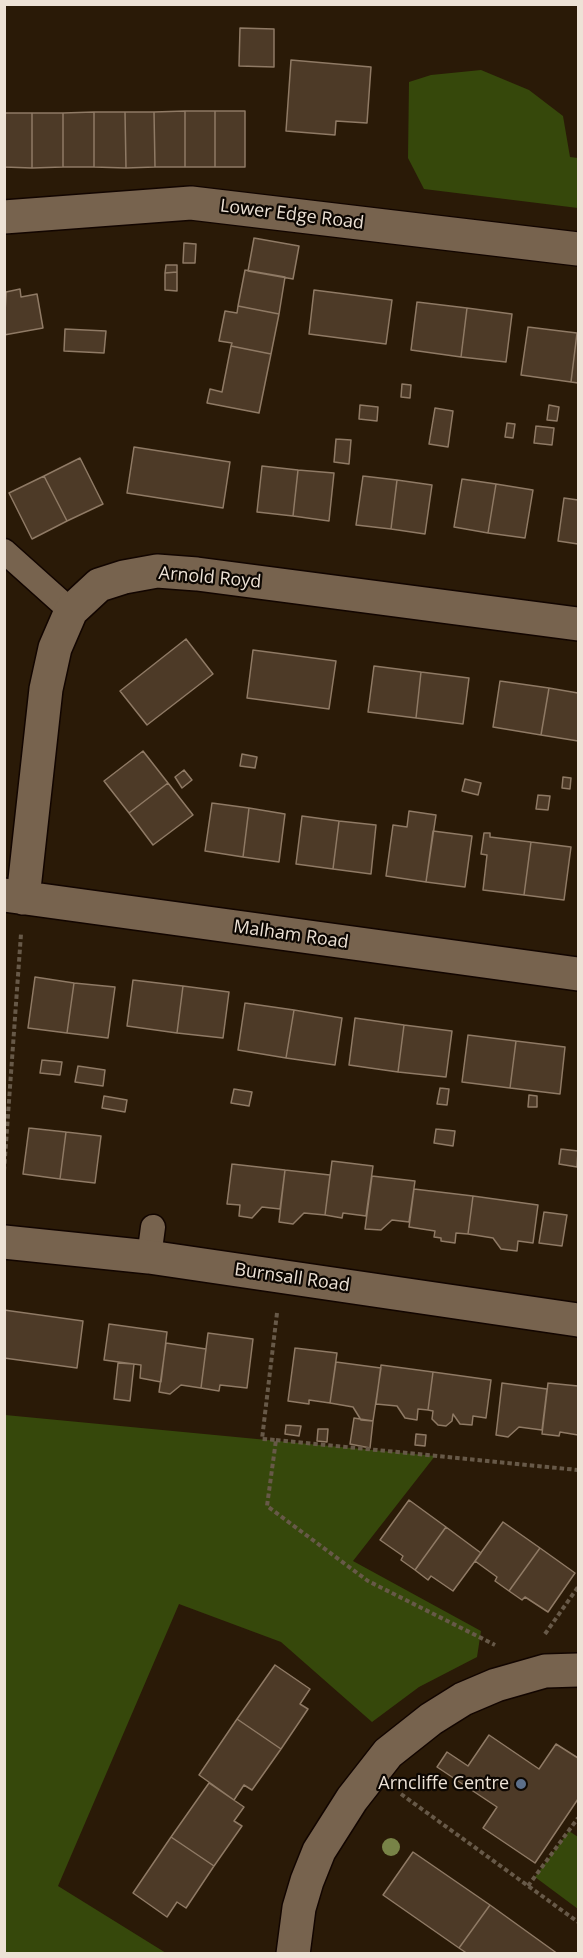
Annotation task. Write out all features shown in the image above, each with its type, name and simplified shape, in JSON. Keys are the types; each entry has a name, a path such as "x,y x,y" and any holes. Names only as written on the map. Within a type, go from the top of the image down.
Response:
{"street":[{"name":"Lower Edge Road","path":"4,217 191,203 579,249"},
{"name":"Arnold Royd","path":"14,896 46,689 55,648 71,611 99,585 124,577 157,572 197,574 579,624"},
{"name":"Malham Road","path":"14,896 579,974"},
{"name":"Burnsall Road","path":"4,1242 151,1242 282,1276 579,1320"},
{"path":"293,1953 299,1908 319,1851 334,1825 388,1753 409,1735 463,1700 535,1666 579,1670"}],"lane":[{"path":"4,551 71,611"}],"path":[{"path":"4,1171 14,896"},
{"path":"282,1276 262,1439 579,1470"},
{"path":"276,1440 267,1506 368,1581 535,1666 579,1587"},
{"path":"371,1773 579,1922"},
{"path":"528,1886 579,1818"}],"green space":[{"path":"481,70 529,90 563,116 570,157 578,158 578,208 424,189 408,158 409,82 431,75"},
{"path":"5,1415 435,1456 353,1561 481,1631 477,1657 419,1687 372,1722 281,1642 179,1604 58,1886 166,1953 5,1953"},
{"path":"569,1831 578,1837 578,1909 535,1877"}],"building":[{"path":"240,28 274,29 274,67 239,66"},
{"path":"291,60 371,67 367,123 336,121 335,135 286,131"},
{"path":"185,111 215,111 215,167 185,167"},
{"path":"185,111 185,167 155,167 154,112"},
{"path":"215,111 245,111 245,167 215,167"},
{"path":"94,112 125,112 126,168 94,167"},
{"path":"94,112 94,167 63,167 63,113"},
{"path":"125,112 154,112 155,167 126,168"},
{"path":"4,113 32,113 32,168 4,167"},
{"path":"32,113 63,113 63,167 32,168"},
{"path":"254,238 299,246 293,279 248,271"},
{"path":"184,243 196,244 195,263 183,263"},
{"path":"166,265 177,265 177,272 165,273"},
{"path":"245,270 285,277 279,314 238,306"},
{"path":"177,272 177,291 165,290 165,273"},
{"path":"20,289 21,297 37,294 43,328 4,335 6,292"},
{"path":"314,290 392,300 386,344 309,334"},
{"path":"417,302 467,308 461,357 411,350"},
{"path":"238,306 279,314 271,354 231,346 232,343 219,341 225,311 237,313"},
{"path":"467,308 512,314 506,362 461,357"},
{"path":"528,327 577,333 571,382 521,375"},
{"path":"65,329 106,331 104,353 64,351"},
{"path":"578,333 578,383 571,382"},
{"path":"231,346 271,354 259,413 207,403 210,389 222,392"},
{"path":"402,384 411,385 410,398 401,397"},
{"path":"360,405 378,407 377,421 359,419"},
{"path":"549,405 559,407 557,421 547,420"},
{"path":"435,408 453,411 448,447 429,444"},
{"path":"507,423 515,424 513,438 505,437"},
{"path":"536,426 554,428 552,445 534,443"},
{"path":"336,439 351,440 349,464 334,462"},
{"path":"134,447 230,462 223,508 127,493"},
{"path":"80,458 103,504 67,521 44,476"},
{"path":"262,466 298,470 293,516 257,512"},
{"path":"298,470 334,473 329,521 293,516"},
{"path":"44,476 67,521 32,539 9,493"},
{"path":"363,476 397,480 391,529 356,525"},
{"path":"462,479 496,484 488,533 454,527"},
{"path":"397,480 432,485 425,534 391,529"},
{"path":"496,484 533,490 525,538 488,533"},
{"path":"564,498 578,500 578,544 558,541"},
{"path":"186,639 213,674 147,725 120,691"},
{"path":"253,650 336,661 329,709 247,698"},
{"path":"374,666 421,672 416,718 368,712"},
{"path":"421,672 469,678 463,724 416,718"},
{"path":"500,681 549,688 541,735 493,727"},
{"path":"549,688 578,693 578,741 541,735"},
{"path":"143,751 168,783 129,813 104,781"},
{"path":"242,754 257,757 255,768 240,766"},
{"path":"184,770 192,780 182,788 175,777"},
{"path":"563,777 571,778 570,789 562,788"},
{"path":"465,779 481,783 478,795 462,791"},
{"path":"168,783 193,815 153,845 129,813"},
{"path":"538,795 550,796 548,810 536,809"},
{"path":"212,803 249,808 243,857 205,851"},
{"path":"249,808 285,814 279,862 243,857"},
{"path":"409,811 436,815 426,882 386,876 393,825 407,827"},
{"path":"302,816 339,821 333,869 296,864"},
{"path":"339,821 376,825 371,874 333,869"},
{"path":"433,831 472,836 465,887 426,882"},
{"path":"484,833 490,833 490,837 531,842 524,895 483,890 487,855 481,854"},
{"path":"531,842 571,847 564,900 524,895"},
{"path":"35,977 74,983 67,1033 28,1028"},
{"path":"133,980 183,986 177,1033 127,1026"},
{"path":"74,983 115,987 108,1038 67,1033"},
{"path":"183,986 229,992 223,1038 177,1033"},
{"path":"245,1003 294,1010 286,1058 238,1050"},
{"path":"294,1010 342,1018 335,1065 286,1058"},
{"path":"355,1018 404,1025 398,1072 349,1065"},
{"path":"404,1025 452,1031 446,1077 398,1072"},
{"path":"468,1035 516,1041 510,1088 462,1082"},
{"path":"516,1041 565,1047 560,1094 510,1088"},
{"path":"42,1060 62,1062 60,1075 40,1073"},
{"path":"78,1066 105,1070 103,1086 75,1082"},
{"path":"440,1088 449,1089 447,1105 437,1104"},
{"path":"234,1089 252,1092 249,1106 231,1103"},
{"path":"529,1095 537,1096 537,1107 528,1107"},
{"path":"104,1096 127,1100 125,1112 102,1108"},
{"path":"29,1128 66,1132 60,1179 23,1174"},
{"path":"436,1129 455,1131 453,1146 434,1143"},
{"path":"66,1132 101,1136 95,1183 60,1179"},
{"path":"561,1149 578,1151 577,1167 559,1164"},
{"path":"332,1161 373,1166 366,1216 343,1213 342,1218 325,1215"},
{"path":"232,1164 285,1170 280,1209 262,1207 252,1218 239,1216 240,1205 227,1204"},
{"path":"285,1170 330,1175 325,1215 304,1213 293,1224 279,1222"},
{"path":"372,1176 415,1181 409,1222 392,1220 381,1230 365,1229"},
{"path":"414,1189 473,1196 468,1234 456,1233 455,1243 441,1241 441,1238 434,1237 435,1231 409,1227"},
{"path":"473,1196 538,1205 533,1243 518,1241 517,1251 501,1249 493,1238 468,1234"},
{"path":"544,1212 567,1215 562,1246 539,1243"},
{"path":"4,1310 83,1321 77,1368 4,1358"},
{"path":"109,1324 167,1332 161,1382 140,1378 141,1365 104,1360"},
{"path":"208,1333 253,1339 247,1388 220,1385 219,1391 201,1388"},
{"path":"166,1343 206,1349 201,1388 181,1385 170,1394 159,1392"},
{"path":"295,1348 337,1353 330,1403 309,1400 309,1404 288,1401"},
{"path":"336,1362 381,1368 373,1421 361,1420 353,1407 330,1403"},
{"path":"118,1363 134,1364 130,1401 114,1399"},
{"path":"381,1365 433,1372 428,1410 418,1409 417,1420 405,1418 397,1406 376,1404"},
{"path":"433,1372 491,1380 486,1418 473,1416 472,1425 460,1424 453,1414 452,1421 446,1426 438,1425 432,1419 433,1411 428,1410"},
{"path":"502,1383 547,1389 542,1430 519,1427 508,1437 496,1435"},
{"path":"548,1383 578,1386 578,1435 560,1432 559,1436 542,1434"},
{"path":"354,1418 373,1421 370,1448 350,1444"},
{"path":"286,1425 301,1426 299,1436 285,1434"},
{"path":"318,1429 328,1429 327,1442 317,1441"},
{"path":"416,1434 426,1435 425,1446 415,1445"},
{"path":"409,1500 446,1527 415,1570 401,1560 403,1556 380,1540"},
{"path":"503,1522 540,1548 509,1591 495,1581 497,1577 475,1561"},
{"path":"446,1527 481,1553 453,1591 431,1576 428,1580 415,1570"},
{"path":"540,1548 575,1573 548,1612 525,1597 522,1600 509,1591"},
{"path":"275,1665 310,1689 300,1704 308,1709 281,1749 237,1719"},
{"path":"237,1719 281,1749 252,1790 244,1785 234,1800 199,1775"},
{"name":"Arncliffe Centre","path":"489,1735 539,1769 556,1744 578,1758 578,1799 535,1863 483,1828 497,1807 437,1767 447,1752 468,1766"},
{"path":"209,1783 244,1807 234,1821 242,1826 214,1866 171,1837"},
{"path":"171,1837 214,1866 186,1908 177,1902 167,1917 133,1893"},
{"path":"413,1852 490,1905 459,1948 383,1895"},
{"path":"490,1905 558,1954 468,1954 459,1948"}],"place":[{"name":"Arncliffe Centre","path":"521,1784"}]}
